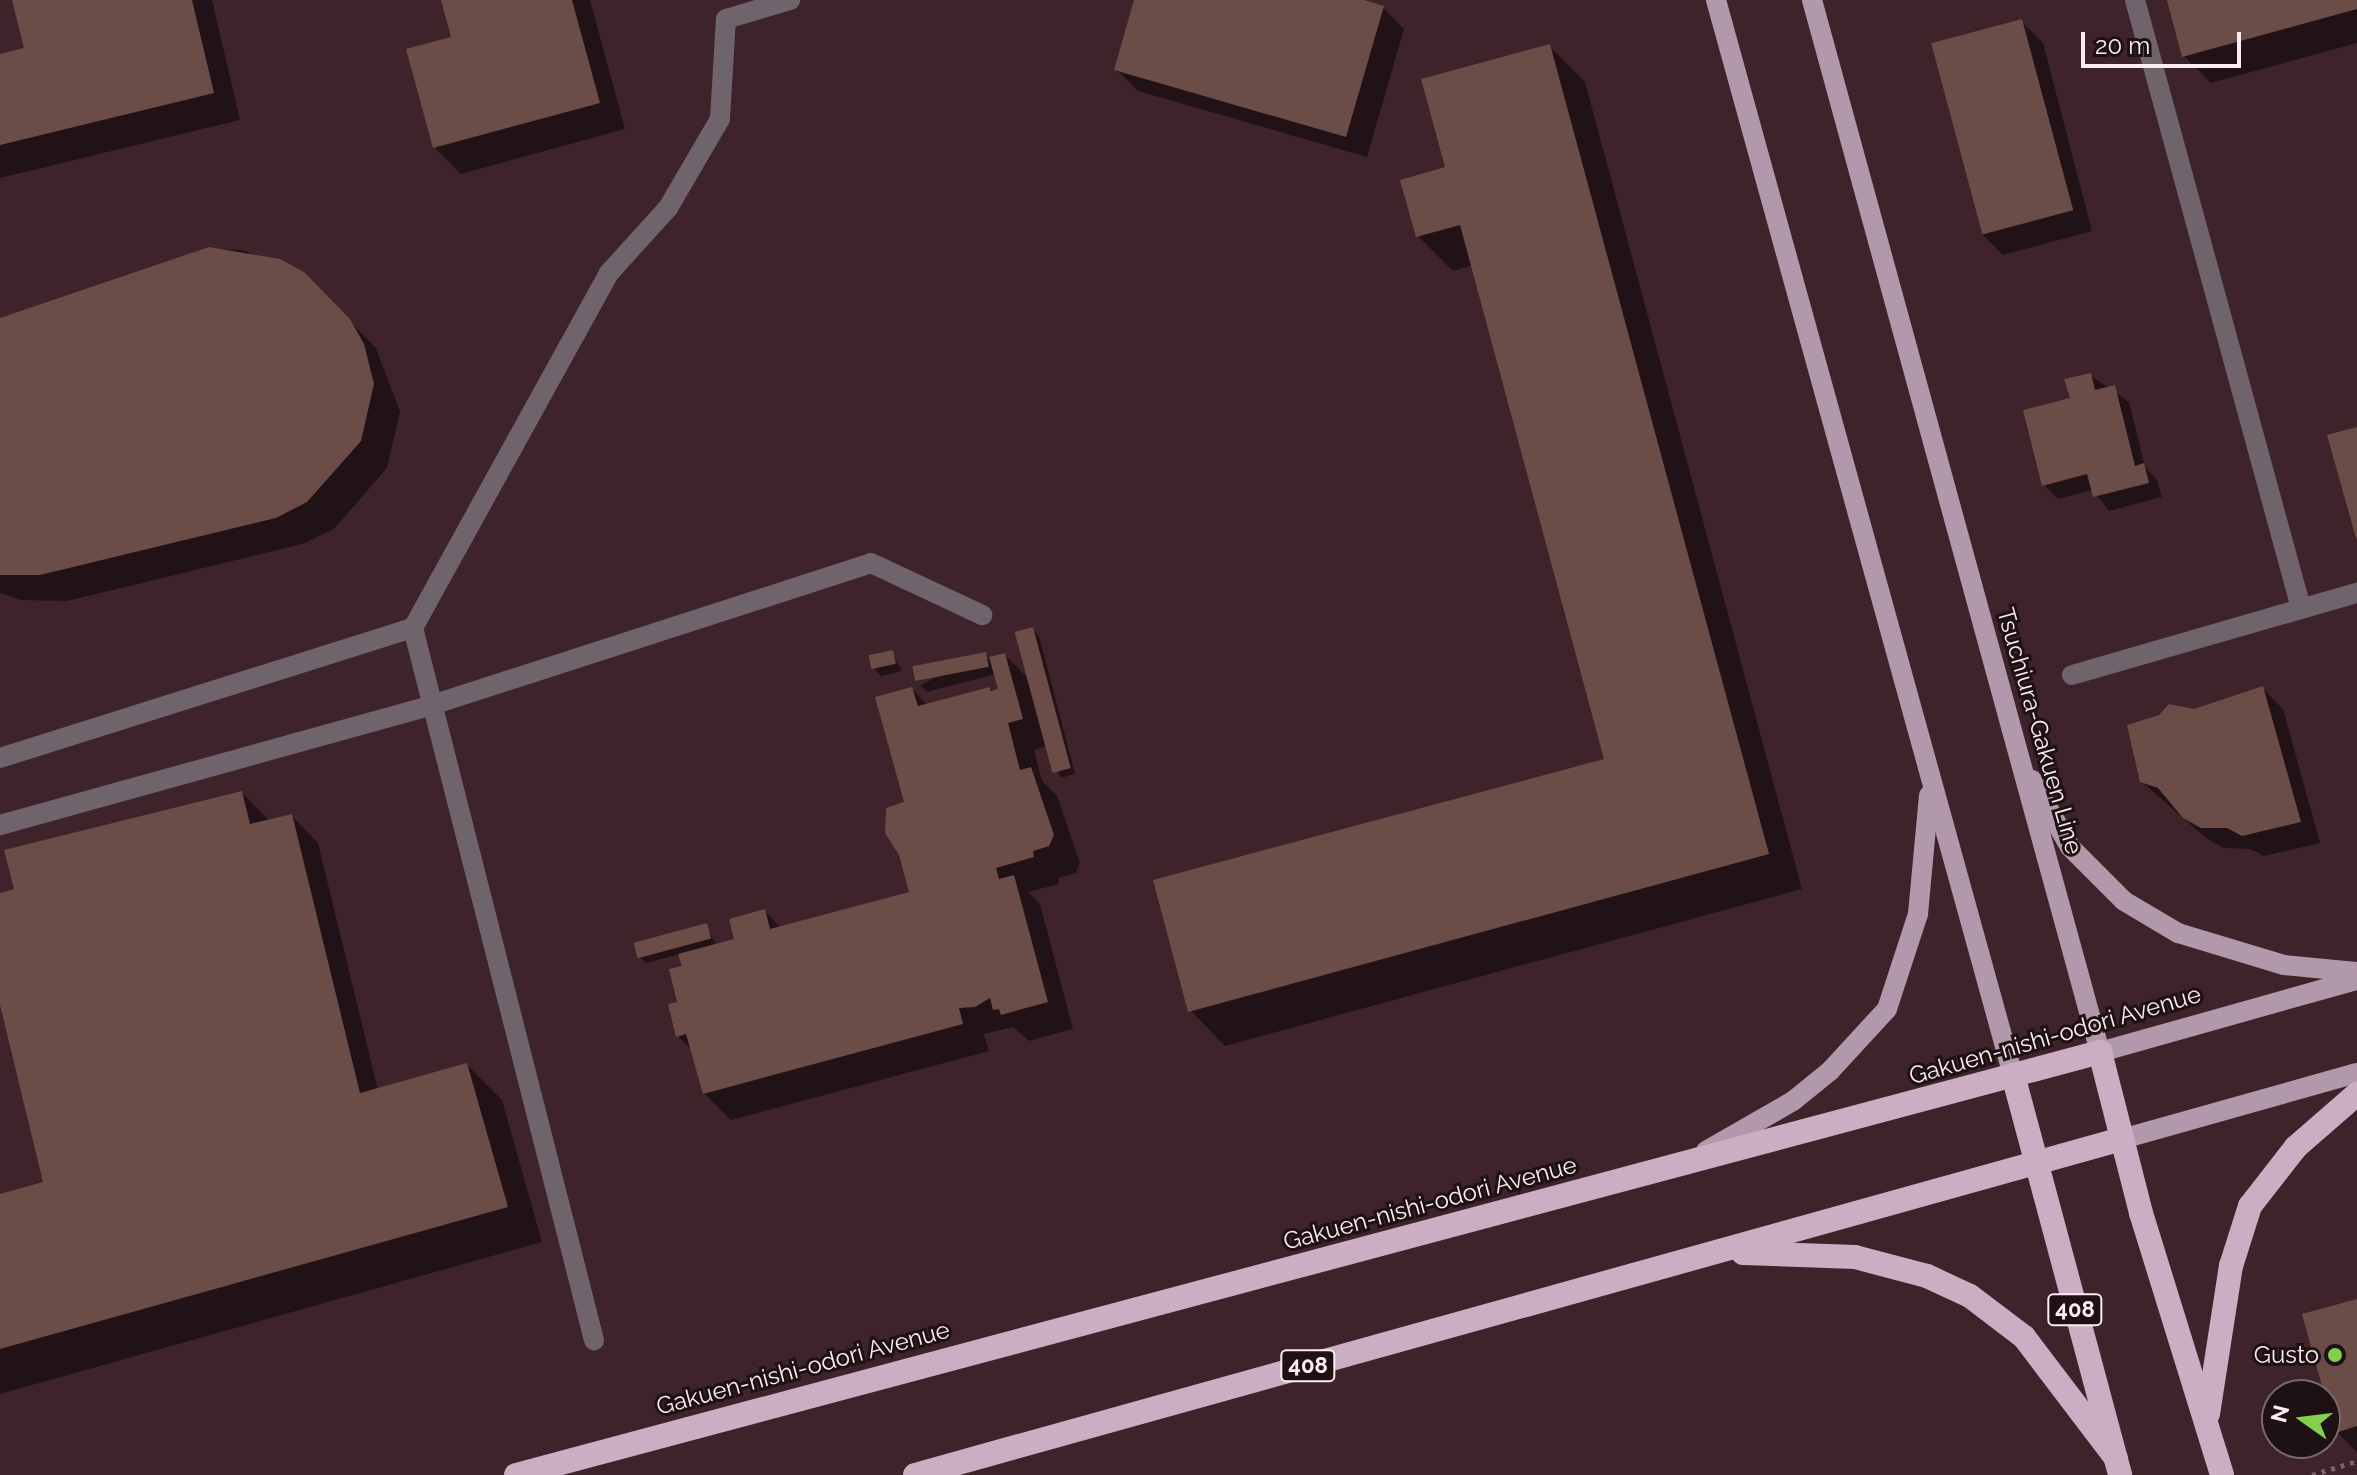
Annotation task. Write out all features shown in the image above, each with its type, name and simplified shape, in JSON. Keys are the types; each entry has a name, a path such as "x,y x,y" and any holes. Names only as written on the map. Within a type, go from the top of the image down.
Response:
{"highway":[{"name":"Gakuen-nishi-odori Avenue","path":"516,1475 2100,1052"},
{"name":"Tsuchiura-Gakuen Line","path":"2100,1052 2122,1139 2222,1475"},
{"name":"408","path":"2013,1075 2118,1466"},
{"path":"2207,1424 2231,1266 2250,1206 2296,1147 2357,1094"},
{"name":"408","path":"915,1475 2122,1139"},
{"path":"1700,1255 1794,1251 1855,1257 1927,1276 1970,1296 2024,1337 2118,1466"}],"main road":[{"path":"1716,0 2013,1075"},
{"name":"Tsuchiura-Gakuen Line","path":"1812,0 2100,1052"},
{"path":"2017,752 2070,847 2124,901 2178,933 2235,953 2284,965 2357,972"},
{"path":"1678,1167 1793,1101 1830,1071 1887,1009 1905,969 1918,914 1930,776"},
{"name":"Gakuen-nishi-odori Avenue","path":"2100,1052 2357,980"},
{"path":"2122,1139 2357,1073"}],"street":[{"path":"594,1340 413,628 609,273 668,208 720,119 724,10 790,0"},
{"path":"2135,0 2301,608"},
{"path":"0,825 432,705 871,563 982,615"},
{"path":"2072,675 2357,593"},
{"path":"0,758 413,628"}],"path":[{"path":"2312,1475 2357,1461"}],"building":[{"path":"12,0 192,0 214,93 0,145 0,54 24,48"},
{"path":"441,0 572,0 600,103 433,148 406,49 451,37"},
{"path":"1134,0 1364,0 1384,6 1346,137 1114,70"},
{"path":"2167,0 2357,0 2357,9 2182,57"},
{"path":"2022,19 2073,210 1982,235 1931,43"},
{"path":"1550,44 1769,854 1188,1012 1153,880 1604,759 1460,225 1416,237 1400,180 1445,167 1421,79"},
{"path":"209,247 280,259 304,272 350,319 364,344 374,384 361,441 307,502 276,518 40,575 0,575 0,318"},
{"path":"2091,373 2095,390 2115,385 2135,466 2144,463 2149,483 2093,497 2087,474 2042,486 2023,410 2070,398 2064,379"},
{"path":"2357,427 2357,538 2356,538 2327,435"},
{"path":"1033,627 1071,768 1052,773 1015,632"},
{"path":"893,650 896,664 871,669 869,655"},
{"path":"986,652 989,667 915,681 912,666"},
{"path":"1005,653 1023,719 1008,723 1020,770 1031,767 1054,835 1049,846 1033,851 1034,857 996,868 999,879 1014,875 1048,1002 1001,1015 999,1009 993,1010 990,998 975,1007 959,1008 963,1024 703,1094 686,1034 676,1037 668,1004 677,1002 669,969 682,966 678,954 734,939 729,919 765,909 770,929 909,892 899,855 885,833 886,808 904,802 875,697 912,687 918,706 990,687 990,691 998,689 989,657"},
{"path":"2263,686 2301,822 2242,836 2227,828 2201,828 2183,818 2158,788 2140,782 2127,725 2159,715 2169,704 2194,709"},
{"path":"242,791 250,824 292,814 360,1093 467,1063 508,1207 0,1349 0,1194 43,1182 0,1005 0,893 14,889 4,850"},
{"path":"707,923 711,938 638,958 634,943"},
{"name":"Gusto","path":"2357,1299 2357,1426 2341,1431 2341,1379 2320,1379 2302,1314"}],"place":[{"name":"Gusto","path":"2335,1355"}]}
